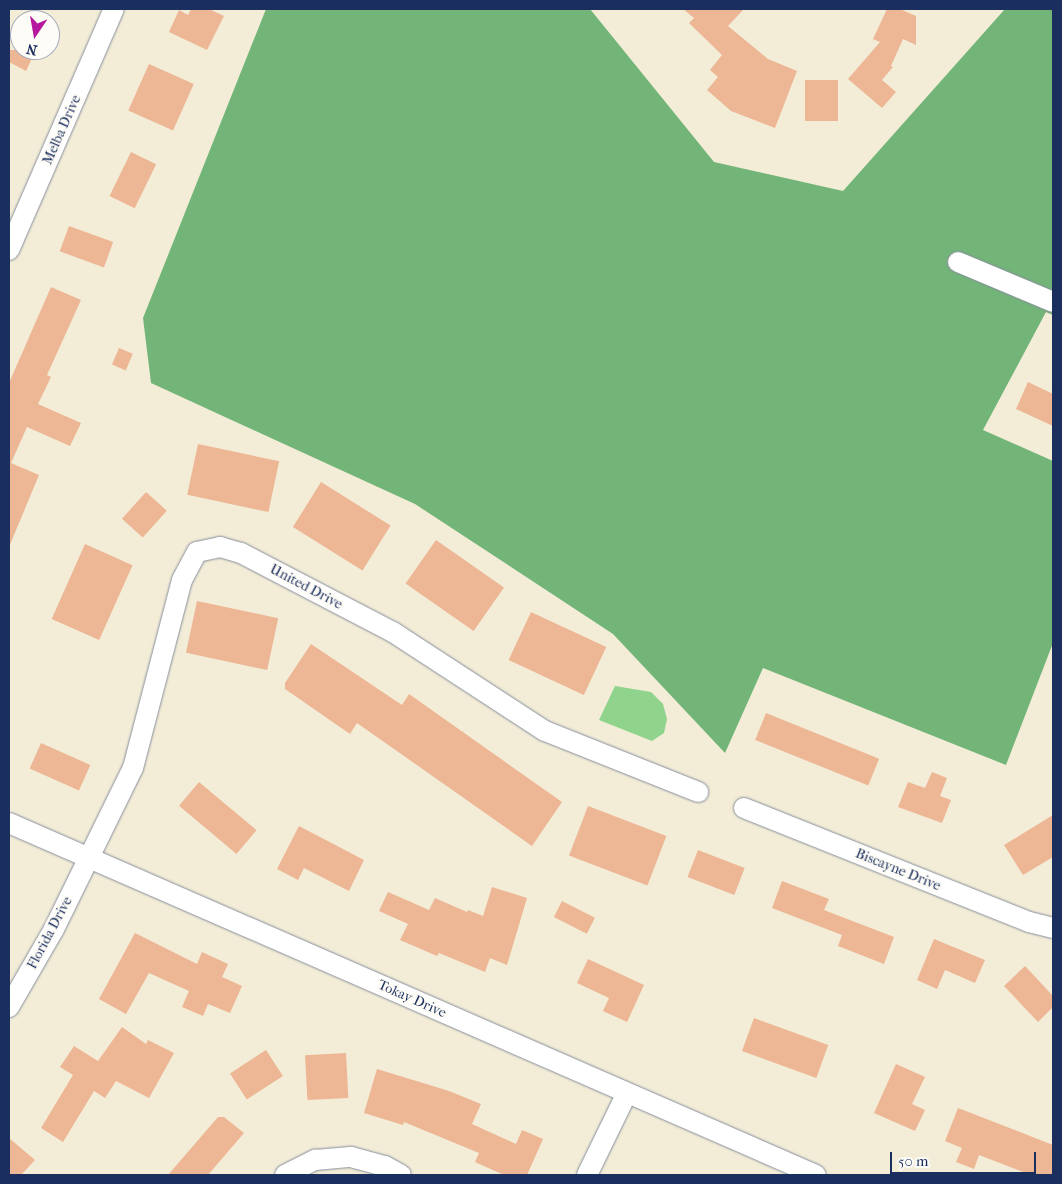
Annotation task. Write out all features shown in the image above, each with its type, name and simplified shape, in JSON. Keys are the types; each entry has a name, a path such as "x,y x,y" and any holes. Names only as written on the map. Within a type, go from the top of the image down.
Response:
{"street":[{"name":"Melba Drive","path":"9,250 114,9"},
{"path":"958,262 1053,302"},
{"name":"United Drive","path":"89,858 133,768 182,580 196,552 220,547 240,553 393,632 545,731 698,792"},
{"name":"Biscayne Drive","path":"744,808 1029,922 1053,928"},
{"name":"Tokay Drive","path":"9,823 816,1175"},
{"name":"Florida Drive","path":"9,1006 54,929 89,858"},
{"path":"588,1175 627,1093"},
{"path":"285,1175 315,1160 350,1157 385,1166 401,1175"}],"green space":[{"path":"266,9 590,9 714,162 843,191 1005,9 1053,9 1053,315 1046,312 983,430 1053,461 1053,643 1006,765 763,668 725,753 613,634 415,504 151,383 143,318"},
{"path":"615,686 651,692 663,704 667,719 664,733 652,741 599,720"}],"building":[{"path":"191,9 209,9 224,16 207,50 169,32 179,10 188,15"},
{"path":"683,9 744,9 728,26 768,59 797,71 775,128 731,111 707,90 718,77 710,70 722,55 689,23 694,18"},
{"path":"887,9 900,9 916,16 916,45 903,39 891,66 893,67 882,80 896,92 882,108 848,79 880,42 873,39"},
{"path":"9,50 10,60 31,60 26,71 9,62"},
{"path":"149,64 194,84 173,131 128,111"},
{"path":"805,80 838,80 838,121 805,121"},
{"path":"131,152 156,164 135,208 110,196"},
{"path":"69,226 113,242 104,267 60,251"},
{"path":"51,287 81,300 47,375 51,377 38,404 81,423 70,446 27,427 11,463 39,475 9,547 9,383"},
{"path":"119,348 133,354 126,370 112,365"},
{"path":"1028,382 1053,394 1053,426 1016,409"},
{"path":"198,444 279,461 268,512 187,495"},
{"path":"321,482 391,525 362,570 293,527"},
{"path":"146,492 167,511 143,537 122,519"},
{"path":"436,540 504,588 474,631 406,583"},
{"path":"85,544 133,565 99,640 52,619"},
{"path":"197,601 278,618 267,670 186,653"},
{"path":"531,612 606,647 584,695 509,660"},
{"path":"311,644 402,705 409,694 562,802 532,846 357,723 350,734 285,689 285,683"},
{"path":"766,713 879,759 868,786 755,740"},
{"path":"41,743 90,765 79,791 30,769"},
{"path":"932,772 947,778 940,796 951,800 942,823 898,807 908,782 925,788"},
{"path":"199,782 256,830 237,854 179,806"},
{"path":"588,806 666,836 647,886 569,855"},
{"path":"1053,815 1053,857 1023,875 1004,845"},
{"path":"299,826 364,860 349,891 304,868 298,880 277,869"},
{"path":"698,850 745,868 734,895 688,877"},
{"path":"782,881 829,899 824,910 894,937 884,964 838,946 842,935 772,908"},
{"path":"492,887 527,898 507,965 490,958 485,972 439,953 437,956 400,940 408,924 379,911 388,892 429,910 435,898 467,912 468,910 483,916"},
{"path":"562,901 595,918 587,934 554,917"},
{"path":"135,933 197,964 202,952 228,964 222,977 242,986 230,1013 208,1004 203,1016 182,1007 189,991 149,973 126,1014 99,999"},
{"path":"934,939 985,960 975,983 945,970 937,989 917,980"},
{"path":"588,959 644,985 627,1022 603,1011 609,998 577,983"},
{"path":"1025,966 1053,996 1053,1007 1038,1022 1004,986"},
{"path":"754,1018 828,1045 816,1078 742,1051"},
{"path":"122,1027 146,1044 148,1040 174,1053 149,1098 116,1081 105,1098 94,1091 63,1142 41,1128 73,1075 60,1067 74,1046 98,1061"},
{"path":"266,1050 283,1076 247,1099 230,1073"},
{"path":"346,1053 348,1098 307,1100 305,1055"},
{"path":"896,1064 925,1077 912,1104 925,1110 915,1131 874,1113"},
{"path":"377,1069 449,1091 481,1104 472,1124 516,1144 522,1130 543,1139 527,1175 504,1175 475,1162 479,1153 404,1122 403,1125 364,1113"},
{"path":"958,1108 1053,1145 1053,1175 1031,1175 979,1155 974,1169 956,1162 962,1148 945,1141"},
{"path":"218,1117 224,1117 244,1133 208,1175 168,1175"},
{"path":"9,1138 35,1160 21,1175 9,1175"}]}
